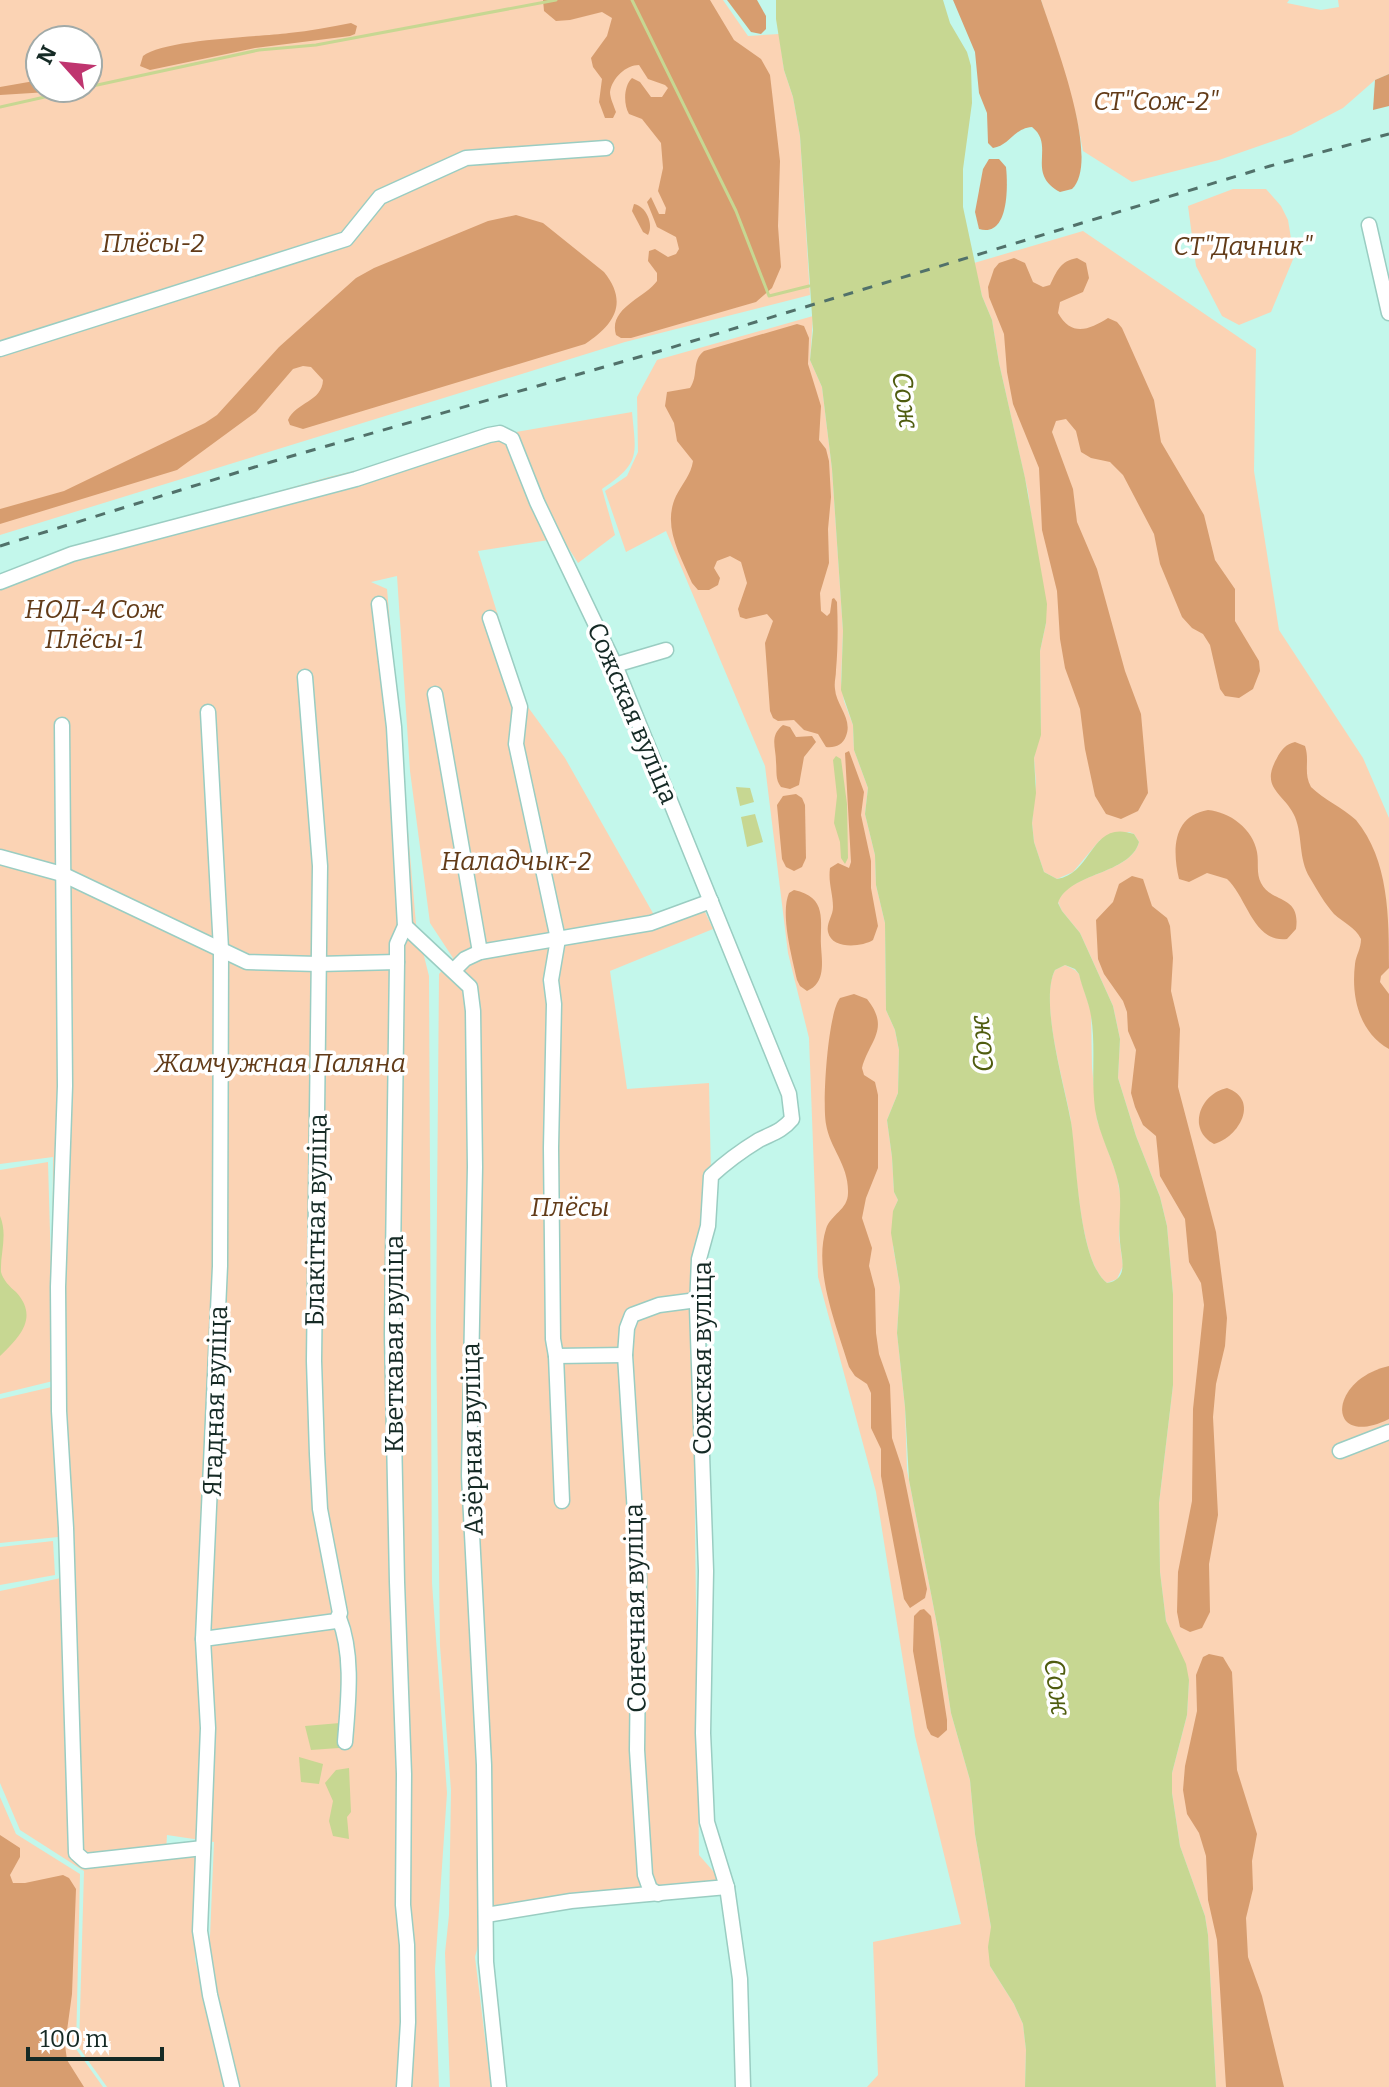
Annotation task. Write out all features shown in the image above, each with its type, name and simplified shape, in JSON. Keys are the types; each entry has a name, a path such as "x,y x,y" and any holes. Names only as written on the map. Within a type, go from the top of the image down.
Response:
{"street":[{"path":"0,349 346,239 380,197 466,158 606,148"},
{"path":"1369,225 1389,313"},
{"name":"Сожская вуліца","path":"0,582 72,554 356,479 500,433 512,439 537,502 615,665 789,1094 792,1119 781,1131 730,1159 711,1176 708,1226 699,1259 697,1300 706,1571 703,1733 707,1822 727,1887 740,1979 743,2087"},
{"name":"Кветкавая вуліца","path":"379,604 394,727 405,926 397,944 392,1334 404,1774 403,1905 407,1945 408,2022 404,2087"},
{"path":"490,618 520,707 516,744 558,939 551,980 554,1004 552,1276 562,1501"},
{"path":"615,665 666,650"},
{"name":"Блакітная вуліца","path":"305,677 320,866 314,1361 316,1438 320,1509 344,1635 347,1667 345,1742"},
{"path":"435,694 480,952"},
{"name":"Ягадная вуліца","path":"208,712 221,949 220,1266 203,1639 208,1728 200,1931 210,1995 232,2087"},
{"path":"62,725 65,1086 58,1287 59,1411 66,1528 76,1853 85,1861 203,1848"},
{"path":"0,857 62,874 247,962 397,962"},
{"path":"454,970 465,959 480,952 651,923 711,901"},
{"name":"Азёрная вуліца","path":"405,926 470,987 473,1011 475,1167 469,1476 484,1765 486,1962 499,2087"},
{"name":"Сонечная вуліца","path":"658,1894 650,1889 645,1875 637,1750 639,1577 625,1355 627,1328 632,1315 659,1305 697,1300"},
{"path":"556,1356 625,1355"},
{"path":"1340,1451 1389,1432"},
{"path":"203,1639 339,1618"},
{"path":"486,1915 571,1901 727,1887"}],"green space":[{"name":"Плёсы-2","path":"0,0 723,0 748,36 779,34 800,136 810,295 625,342 0,535"},
{"name":"СТ\"Сож-2\"","path":"1041,0 1289,0 1287,3 1321,10 1339,7 1338,0 1389,0 1389,74 1375,80 1343,108 1291,135 1219,160 1132,182 1083,151 1076,115"},
{"name":"СТ\"Дачник\"","path":"1233,189 1266,189 1288,220 1294,257 1271,312 1239,325 1222,316 1196,266 1188,206"},
{"path":"1083,231 1256,349 1254,471 1279,630 1363,758 1389,818 1389,2087 1216,2087 1208,1935 1205,1916 1180,1846 1172,1793 1172,1773 1187,1715 1189,1680 1166,1621 1160,1572 1159,1503 1173,1385 1173,1294 1167,1226 1160,1197 1118,1078 1120,1039 1113,1006 1080,933 1058,902 1064,892 1074,885 1124,861 1139,842 1129,832 1100,840 1073,872 1057,879 1044,872 1034,842 1034,758 1041,726 1040,651 1046,623 1028,492 992,320 974,263"},
{"path":"813,316 810,360 822,387 832,469 843,631 841,682 853,725 854,750 868,788 865,814 875,855 876,885 885,923 886,1010 899,1050 898,1093 887,1120 894,1192 898,1200 893,1212 893,1246 900,1287 897,1333 905,1407 907,1470 951,1713 970,1780 975,1834 991,1927 990,1966 1023,2024 1025,2087 867,2087 878,2075 873,1942 961,1924 915,1736 876,1492 818,1277 809,1038 788,953 765,766 666,531 626,552 605,491 627,476 638,452 637,397 657,360"},
{"path":"632,412 635,448 630,465 602,489 615,535 578,563 562,538 478,551 525,703 565,758 654,915 699,899 713,929 610,971 627,1089 709,1083 711,1176 694,1252 697,1300 694,1444 699,1855 727,1887 486,1915 475,1957 491,2087 450,2087 445,1953 449,1915 451,1790 440,1646 436,1327 439,974 453,958 430,923 410,771 397,576 371,582 387,589 416,924 429,976 432,1583 447,1793 435,1969 439,2087 238,2087 209,1960 214,1842 167,1835 166,1852 195,1855 195,1959 224,2087 107,2087 79,2048 84,1871 20,1830 0,1783 0,1591 61,1578 58,1537 0,1543 0,1399 56,1386 53,1381 0,1394 0,1170 48,1162 52,1303 53,1157 0,1164 0,577 71,549 329,477 516,432"},
{"path":"1065,965 1079,974 1091,1012 1097,1120 1117,1176 1121,1200 1119,1237 1123,1266 1117,1279 1107,1283 1097,1271 1084,1230 1070,1116 1051,1020 1051,983 1055,970"},
{"path":"53,1541 55,1575 0,1585 0,1547"},
{"path":"0,1797 16,1834 80,1874 76,2049 103,2087 0,2087"}],"shaded area":[{"path":"543,0 710,0 734,40 761,59 770,75 780,161 778,226 781,267 772,288 756,302 631,338 616,335 617,318 622,311 657,281 657,273 648,261 649,251 655,249 668,257 679,249 676,237 657,227 647,202 651,197 659,214 665,214 666,208 658,191 663,168 661,143 642,119 629,114 625,100 627,85 632,78 640,82 651,97 662,97 668,88 648,79 639,65 629,67 620,73 611,87 616,112 613,118 605,118 599,102 602,79 593,67 591,58 607,36 612,18 602,12 556,21 544,11"},
{"path":"727,0 757,0 766,16 766,29 761,34 751,32"},
{"path":"953,0 1041,0 1079,126 1082,152 1080,174 1072,189 1060,192 1044,176 1042,142 1032,127 1021,130 999,147 993,148 988,143 987,113 979,93 975,52"},
{"path":"351,23 357,26 355,34 350,36 255,48 150,70 140,66 143,56 170,46"},
{"path":"1389,74 1389,106 1373,110 1375,80"},
{"path":"24,83 24,94 0,95 0,87"},
{"path":"989,159 999,159 1006,167 1007,186 1001,218 989,230 979,229 975,212 983,169"},
{"path":"634,204 648,216 648,235 643,232 632,211"},
{"path":"516,215 543,223 604,272 612,283 617,303 615,312 604,329 585,344 303,429 290,425 288,420 297,409 314,398 323,380 311,367 293,369 256,412 177,470 0,524 0,509 64,491 217,415 279,347 356,278 488,221"},
{"path":"1014,258 1025,263 1033,282 1043,287 1050,285 1060,267 1067,262 1077,258 1086,263 1089,278 1083,292 1060,302 1058,313 1063,321 1075,328 1088,328 1108,318 1122,328 1154,400 1161,442 1204,515 1215,560 1235,589 1235,621 1259,661 1260,671 1253,689 1239,698 1225,696 1220,689 1210,645 1203,634 1182,617 1160,564 1154,534 1123,475 1110,462 1091,458 1081,452 1076,431 1066,419 1056,421 1052,432 1073,489 1077,522 1097,569 1125,671 1141,714 1148,793 1138,811 1121,819 1106,814 1095,796 1080,709 1065,668 1060,639 1057,591 1042,530 1039,468 1013,404 1004,334 989,297 988,287 994,269 999,263"},
{"path":"797,324 804,326 809,338 808,364 821,406 819,440 826,449 829,461 829,563 820,593 821,611 827,616 830,613 834,598 837,602 838,627 835,689 848,730 843,742 832,747 826,747 818,734 804,730 794,720 778,721 773,718 765,643 773,621 767,614 746,619 740,617 738,609 747,583 741,562 730,556 717,561 714,568 720,578 718,585 709,590 698,590 682,562 674,540 671,518 676,496 693,461 677,441 674,423 665,406 667,392 690,388 698,359 704,351"},
{"path":"783,725 790,727 796,737 812,736 816,742 804,757 799,785 790,789 781,787 777,775 774,742 776,733"},
{"path":"1295,742 1305,746 1307,777 1311,787 1356,820 1367,836 1381,871 1387,909 1389,968 1381,976 1380,982 1389,994 1389,1049 1370,1033 1356,1001 1354,976 1361,939 1331,910 1310,878 1295,817 1272,784 1272,768 1279,755 1286,746"},
{"path":"849,751 864,792 861,815 871,861 871,888 878,926 873,940 855,945 835,942 828,932 833,907 830,868 838,863 849,868 851,862 845,753"},
{"path":"796,794 805,805 806,858 802,867 794,871 786,867 782,859 777,805 783,796"},
{"path":"1208,810 1232,818 1251,836 1257,852 1261,883 1294,910 1296,929 1287,939 1275,938 1258,927 1227,879 1207,873 1189,882 1179,879 1176,856 1178,836 1188,819"},
{"path":"1132,876 1143,879 1152,906 1167,918 1170,926 1173,958 1171,991 1180,1029 1178,1087 1216,1232 1227,1318 1213,1417 1218,1515 1209,1564 1210,1612 1202,1628 1190,1632 1180,1627 1177,1612 1178,1572 1192,1501 1193,1409 1204,1305 1201,1283 1189,1262 1185,1219 1160,1176 1156,1136 1143,1125 1131,1093 1136,1050 1128,1031 1127,1012 1098,959 1096,920 1113,902 1119,884"},
{"path":"794,890 812,898 820,911 822,972 817,983 807,991 797,980 788,936 787,902 789,893"},
{"path":"854,994 867,999 874,1009 878,1027 862,1068 864,1075 875,1082 878,1095 878,1168 862,1218 872,1248 869,1266 875,1289 876,1333 879,1354 890,1385 892,1438 903,1471 927,1589 925,1598 910,1608 904,1599 881,1476 881,1449 871,1428 871,1393 867,1384 855,1376 849,1367 828,1298 822,1262 826,1229 845,1204 848,1193 846,1174 826,1124 829,1038 840,998"},
{"path":"1227,1088 1242,1101 1242,1118 1231,1134 1214,1144 1201,1130 1200,1113 1209,1097"},
{"path":"1389,1366 1389,1419 1368,1426 1354,1426 1345,1420 1342,1409 1345,1397 1354,1385 1369,1374"},
{"path":"924,1609 931,1616 947,1720 947,1730 938,1738 931,1735 927,1728 913,1651 914,1616"},
{"path":"1209,1654 1223,1657 1232,1672 1237,1770 1257,1834 1252,1861 1253,1889 1246,1918 1248,1957 1262,1996 1284,2087 1226,2087 1217,1940 1208,1900 1206,1856 1199,1833 1187,1814 1183,1790 1197,1711 1196,1675 1203,1657"},
{"path":"0,1835 20,1848 20,1857 10,1875 13,1883 63,1875 76,1889 72,1994 65,2045 67,2060 84,2087 0,2087"}],"water":[{"name":"Сож","path":"776,0 943,0 950,23 967,52 971,66 972,103 963,169 963,207 982,296 992,320 1047,604 1040,651 1041,735 1034,758 1034,842 1044,872 1057,879 1069,875 1109,834 1120,831 1134,834 1139,842 1124,861 1074,885 1058,903 1080,933 1113,1006 1120,1039 1118,1078 1160,1197 1167,1226 1173,1294 1173,1385 1159,1503 1160,1572 1166,1621 1186,1664 1189,1680 1187,1715 1172,1773 1172,1793 1180,1846 1205,1916 1208,1935 1216,2087 1025,2087 1023,2024 990,1966 988,1947 991,1927 975,1834 970,1780 951,1713 909,1480 897,1333 900,1287 891,1233 893,1211 898,1200 894,1192 887,1120 898,1093 899,1050 886,1010 885,923 876,885 875,855 865,814 868,788 854,750 853,725 841,690 843,631 832,469 822,387 810,360 813,330 800,136 784,70","holes":["1065,965 1075,969 1091,1016 1097,1119 1120,1193 1122,1267 1119,1277 1107,1283 1097,1271 1084,1232 1071,1122 1051,1022 1051,984 1055,970"]},
{"path":"836,756 841,759 847,804 848,858 845,864 834,823 837,796 833,760"},
{"path":"736,787 750,788 754,802 740,806"},
{"path":"755,814 763,842 747,847 741,817"},
{"path":"0,1216 4,1237 1,1272 23,1301 26,1318 20,1334 0,1356"},
{"path":"340,1723 339,1748 311,1750 305,1726"},
{"path":"299,1757 323,1764 319,1784 301,1782"},
{"path":"349,1768 349,1839 333,1836 329,1821 333,1801 325,1783 336,1770"}],"waterway":[{"path":"104,84 259,50 316,45 556,0"},
{"path":"632,0 736,211 769,296 809,286"},
{"path":"0,107 24,102"}],"railway":[{"path":"0,546 271,462 660,351 1270,166 1389,134"}],"park label":[{"name":"НОД-4 Сож Плёсы-1","path":"94,624"},
{"name":"Наладчык-2","path":"516,861"},
{"name":"Жамчужная Паляна","path":"280,1063"},
{"name":"Плёсы","path":"570,1207"}]}
